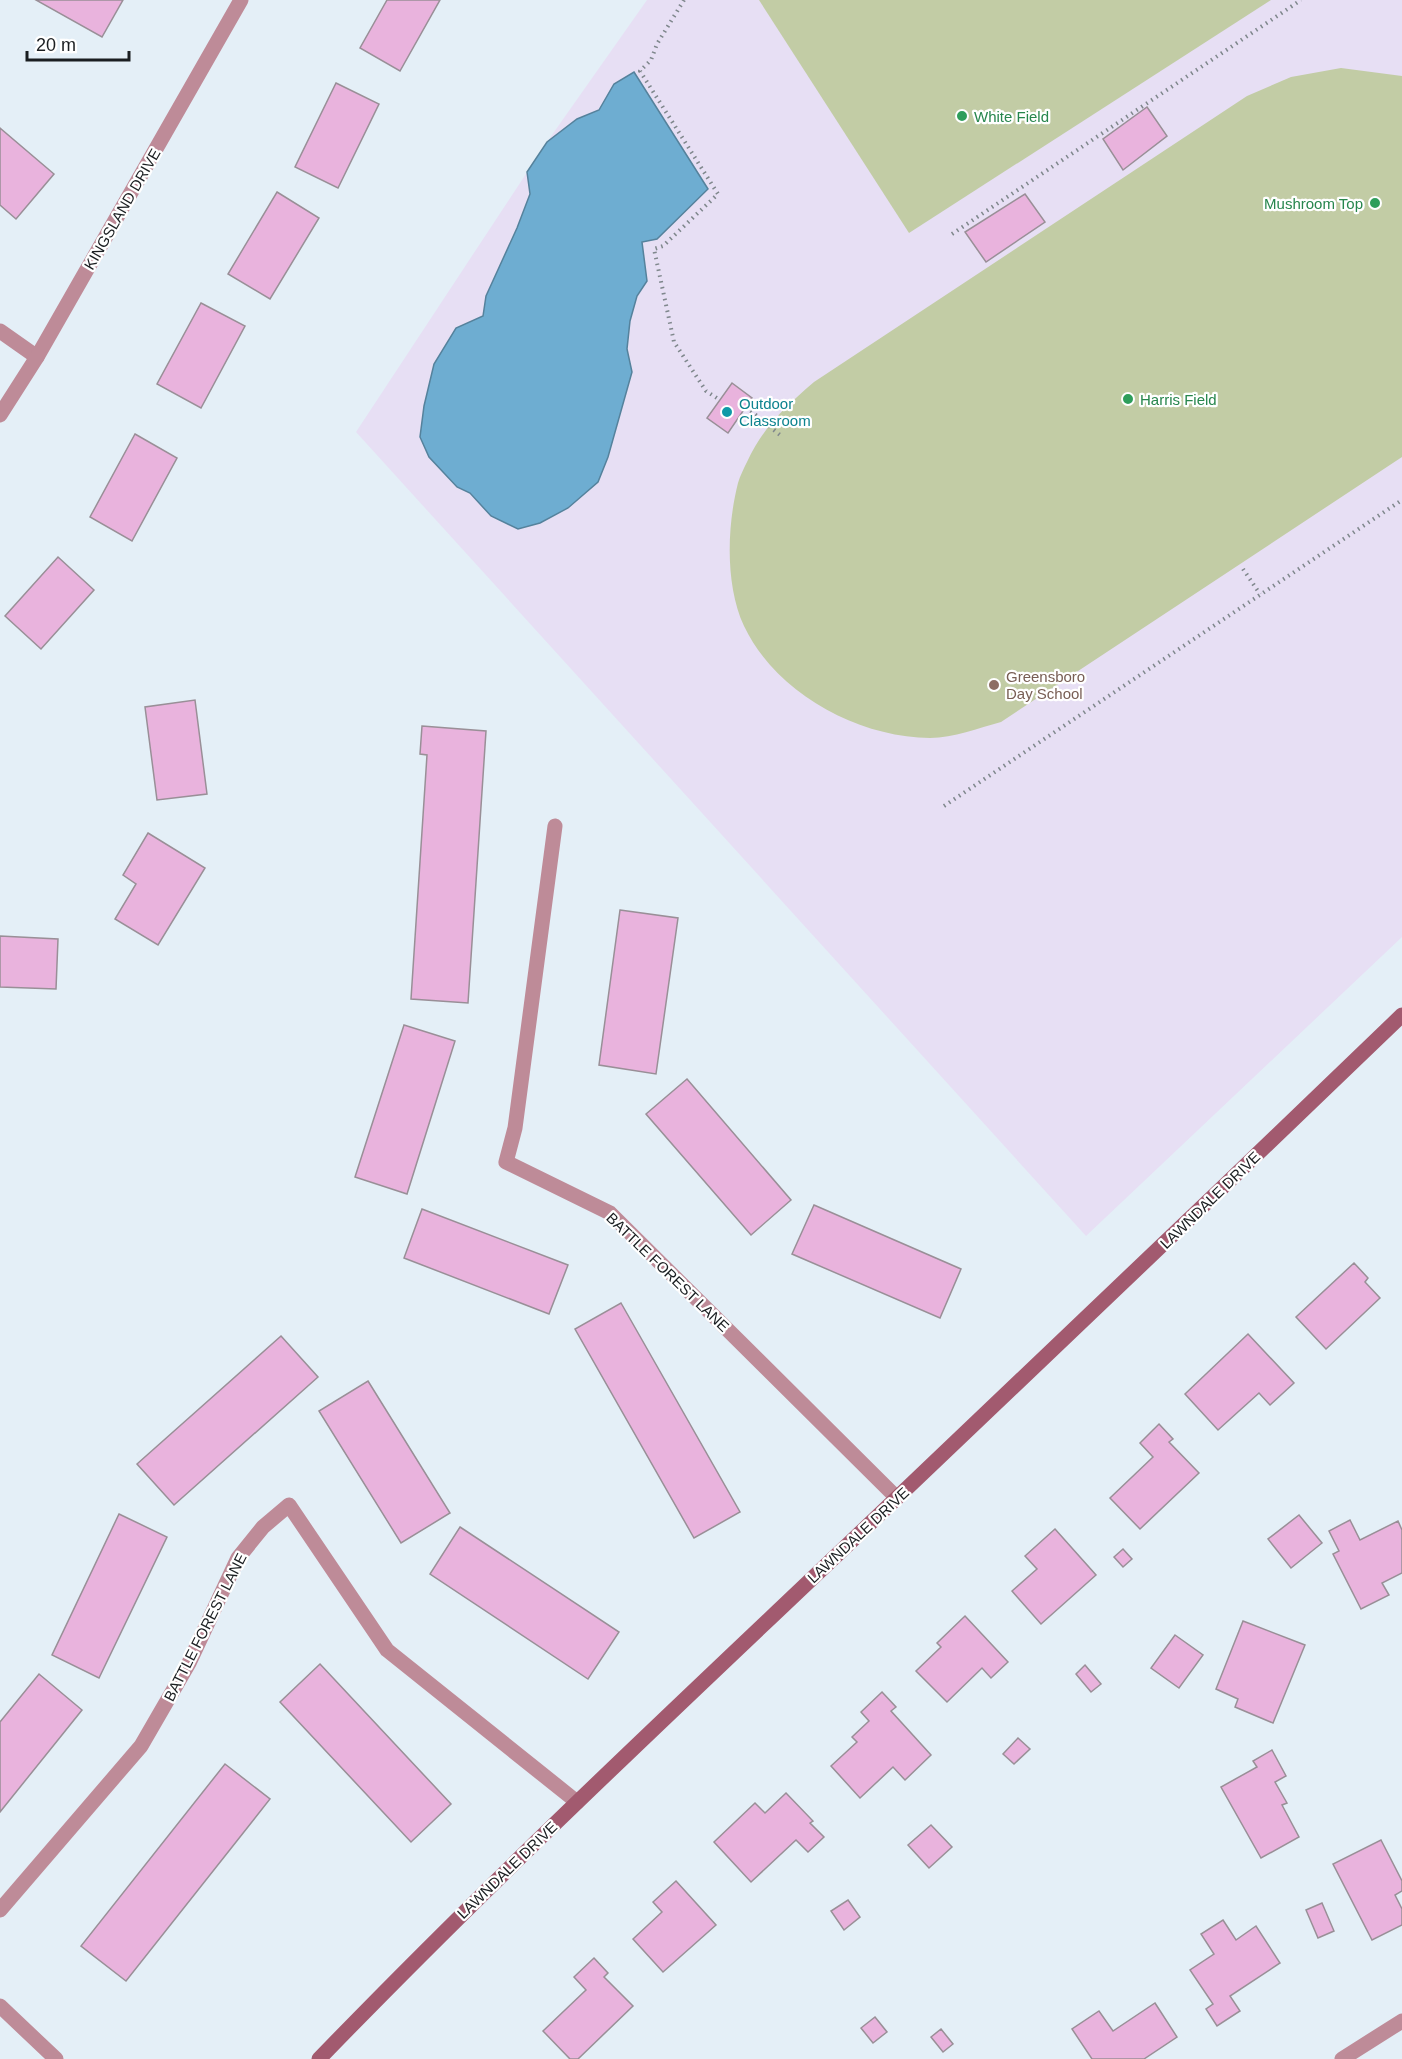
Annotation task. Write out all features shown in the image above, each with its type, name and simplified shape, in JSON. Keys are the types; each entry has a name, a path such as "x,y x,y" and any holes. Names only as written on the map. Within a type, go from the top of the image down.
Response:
{"main road":[{"name":"LAWNDALE DRIVE","path":"319,2059 422,1953 577,1802 1402,1015"}],"street":[{"name":"KINGSLAND DRIVE","path":"0,415 37,357 241,0"},
{"path":"0,331 37,357"},
{"name":"BATTLE FOREST LANE","path":"555,826 514,1128 506,1162 610,1213 897,1498"},
{"name":"BATTLE FOREST LANE","path":"0,1910 141,1746 189,1663 238,1558 263,1527 289,1505 387,1650 577,1802"},
{"path":"0,2006 56,2059"},
{"path":"1342,2059 1402,2021"}],"path":[{"path":"684,0 657,44 651,60 640,71 718,194 663,246 654,249 674,342 706,391 720,400"},
{"path":"952,234 1301,0"},
{"path":"746,407 780,435"},
{"path":"944,806 1402,500"},
{"path":"1243,569 1260,594"}],"shaded area":[{"name":"Greensboro Day School","path":"647,0 1402,0 1402,937 1086,1236 356,432 547,142"}],"green space":[{"name":"White Field","path":"759,0 1271,0 909,233"},
{"path":"1341,68 1402,76 1402,457 1001,722 939,738 902,736 875,730 822,707 776,672 758,650 738,610 731,574 730,536 734,500 743,469 760,438 776,418 814,382 1247,96 1291,77"}],"water":[{"path":"634,72 708,189 657,239 642,242 647,281 637,296 630,321 627,349 632,372 608,457 598,482 568,508 540,523 518,529 491,516 470,493 457,487 429,457 420,437 424,406 434,364 456,328 483,316 486,296 530,194 527,172 547,142 577,119 599,110 614,84"}],"building":[{"path":"36,0 123,0 102,37"},
{"path":"387,0 440,0 400,71 360,48"},
{"path":"336,83 379,104 338,188 295,167"},
{"path":"1147,107 1167,136 1123,170 1103,139"},
{"path":"0,128 54,174 16,219 0,205"},
{"path":"277,192 319,218 270,299 228,274"},
{"path":"1025,194 1045,222 986,262 965,232"},
{"path":"201,303 245,326 201,408 157,384"},
{"name":"Outdoor Classroom","path":"732,383 752,398 728,433 707,418"},
{"path":"135,434 177,458 132,541 90,517"},
{"path":"58,557 94,590 41,649 5,616"},
{"path":"195,700 207,794 157,800 145,707"},
{"path":"422,726 486,731 468,1003 411,999 427,755 420,754"},
{"path":"148,833 205,868 158,945 115,919 136,884 123,875"},
{"path":"620,910 678,918 656,1074 599,1065"},
{"path":"0,936 58,939 56,989 0,987"},
{"path":"404,1025 455,1041 407,1194 355,1177"},
{"path":"687,1079 791,1200 751,1235 646,1114"},
{"path":"814,1205 961,1269 940,1318 792,1254"},
{"path":"422,1209 568,1265 549,1314 404,1258"},
{"path":"1354,1263 1368,1278 1365,1282 1380,1298 1326,1349 1296,1317"},
{"path":"621,1303 740,1512 694,1538 575,1329"},
{"path":"1248,1334 1294,1383 1270,1405 1259,1393 1218,1430 1185,1394"},
{"path":"281,1336 318,1377 174,1505 137,1464"},
{"path":"368,1381 450,1513 401,1543 319,1411"},
{"path":"1159,1424 1173,1439 1169,1442 1199,1473 1140,1529 1110,1498 1153,1457 1140,1443"},
{"path":"119,1514 167,1537 99,1678 52,1655"},
{"path":"1299,1515 1322,1543 1291,1568 1268,1539"},
{"path":"1350,1520 1360,1540 1398,1521 1402,1530 1402,1573 1382,1583 1389,1595 1361,1609 1333,1554 1339,1551 1329,1531"},
{"path":"460,1527 619,1632 588,1679 430,1574"},
{"path":"1055,1529 1096,1575 1041,1624 1012,1591 1037,1569 1025,1556"},
{"path":"1123,1549 1132,1559 1123,1567 1114,1557"},
{"path":"965,1616 1008,1662 991,1678 982,1668 947,1702 916,1671 941,1647 937,1643"},
{"path":"1243,1621 1305,1645 1273,1723 1235,1707 1238,1699 1216,1689"},
{"path":"1175,1635 1203,1655 1179,1688 1151,1668"},
{"path":"320,1664 451,1804 411,1842 280,1702"},
{"path":"1085,1665 1101,1684 1091,1692 1076,1674"},
{"path":"39,1674 82,1710 0,1812 0,1722"},
{"path":"882,1692 896,1707 891,1711 931,1755 905,1780 893,1767 860,1798 831,1766 857,1742 852,1737 869,1721 861,1712"},
{"path":"1018,1738 1030,1749 1014,1764 1003,1754"},
{"path":"1272,1750 1286,1776 1275,1782 1287,1803 1282,1805 1299,1837 1261,1858 1221,1787 1257,1767 1253,1761"},
{"path":"225,1764 270,1799 126,1981 81,1946"},
{"path":"786,1793 813,1821 810,1823 824,1837 808,1852 796,1840 751,1882 714,1842 755,1803 765,1813"},
{"path":"931,1825 952,1847 929,1868 908,1845"},
{"path":"1381,1840 1402,1881 1402,1891 1395,1895 1402,1909 1402,1925 1372,1940 1333,1864"},
{"path":"676,1881 716,1925 663,1972 633,1939 662,1912 653,1902"},
{"path":"848,1900 860,1917 844,1930 831,1911"},
{"path":"1322,1903 1334,1931 1318,1938 1306,1910"},
{"path":"1223,1920 1236,1940 1256,1926 1280,1963 1230,1996 1240,2011 1217,2026 1206,2009 1213,2004 1190,1970 1214,1954 1201,1934"},
{"path":"594,1958 608,1973 604,1977 633,2006 578,2059 570,2059 543,2031 586,1990 574,1977"},
{"path":"1155,2003 1177,2037 1144,2059 1092,2059 1072,2029 1099,2011 1113,2031"},
{"path":"875,2017 887,2032 873,2043 861,2028"},
{"path":"941,2029 953,2044 943,2052 931,2037"}],"place":[{"name":"White Field","path":"962,116"},
{"name":"Mushroom Top","path":"1375,203"},
{"name":"Harris Field","path":"1128,399"},
{"name":"Outdoor Classroom","path":"727,412"},
{"name":"Greensboro Day School","path":"994,685"}]}
